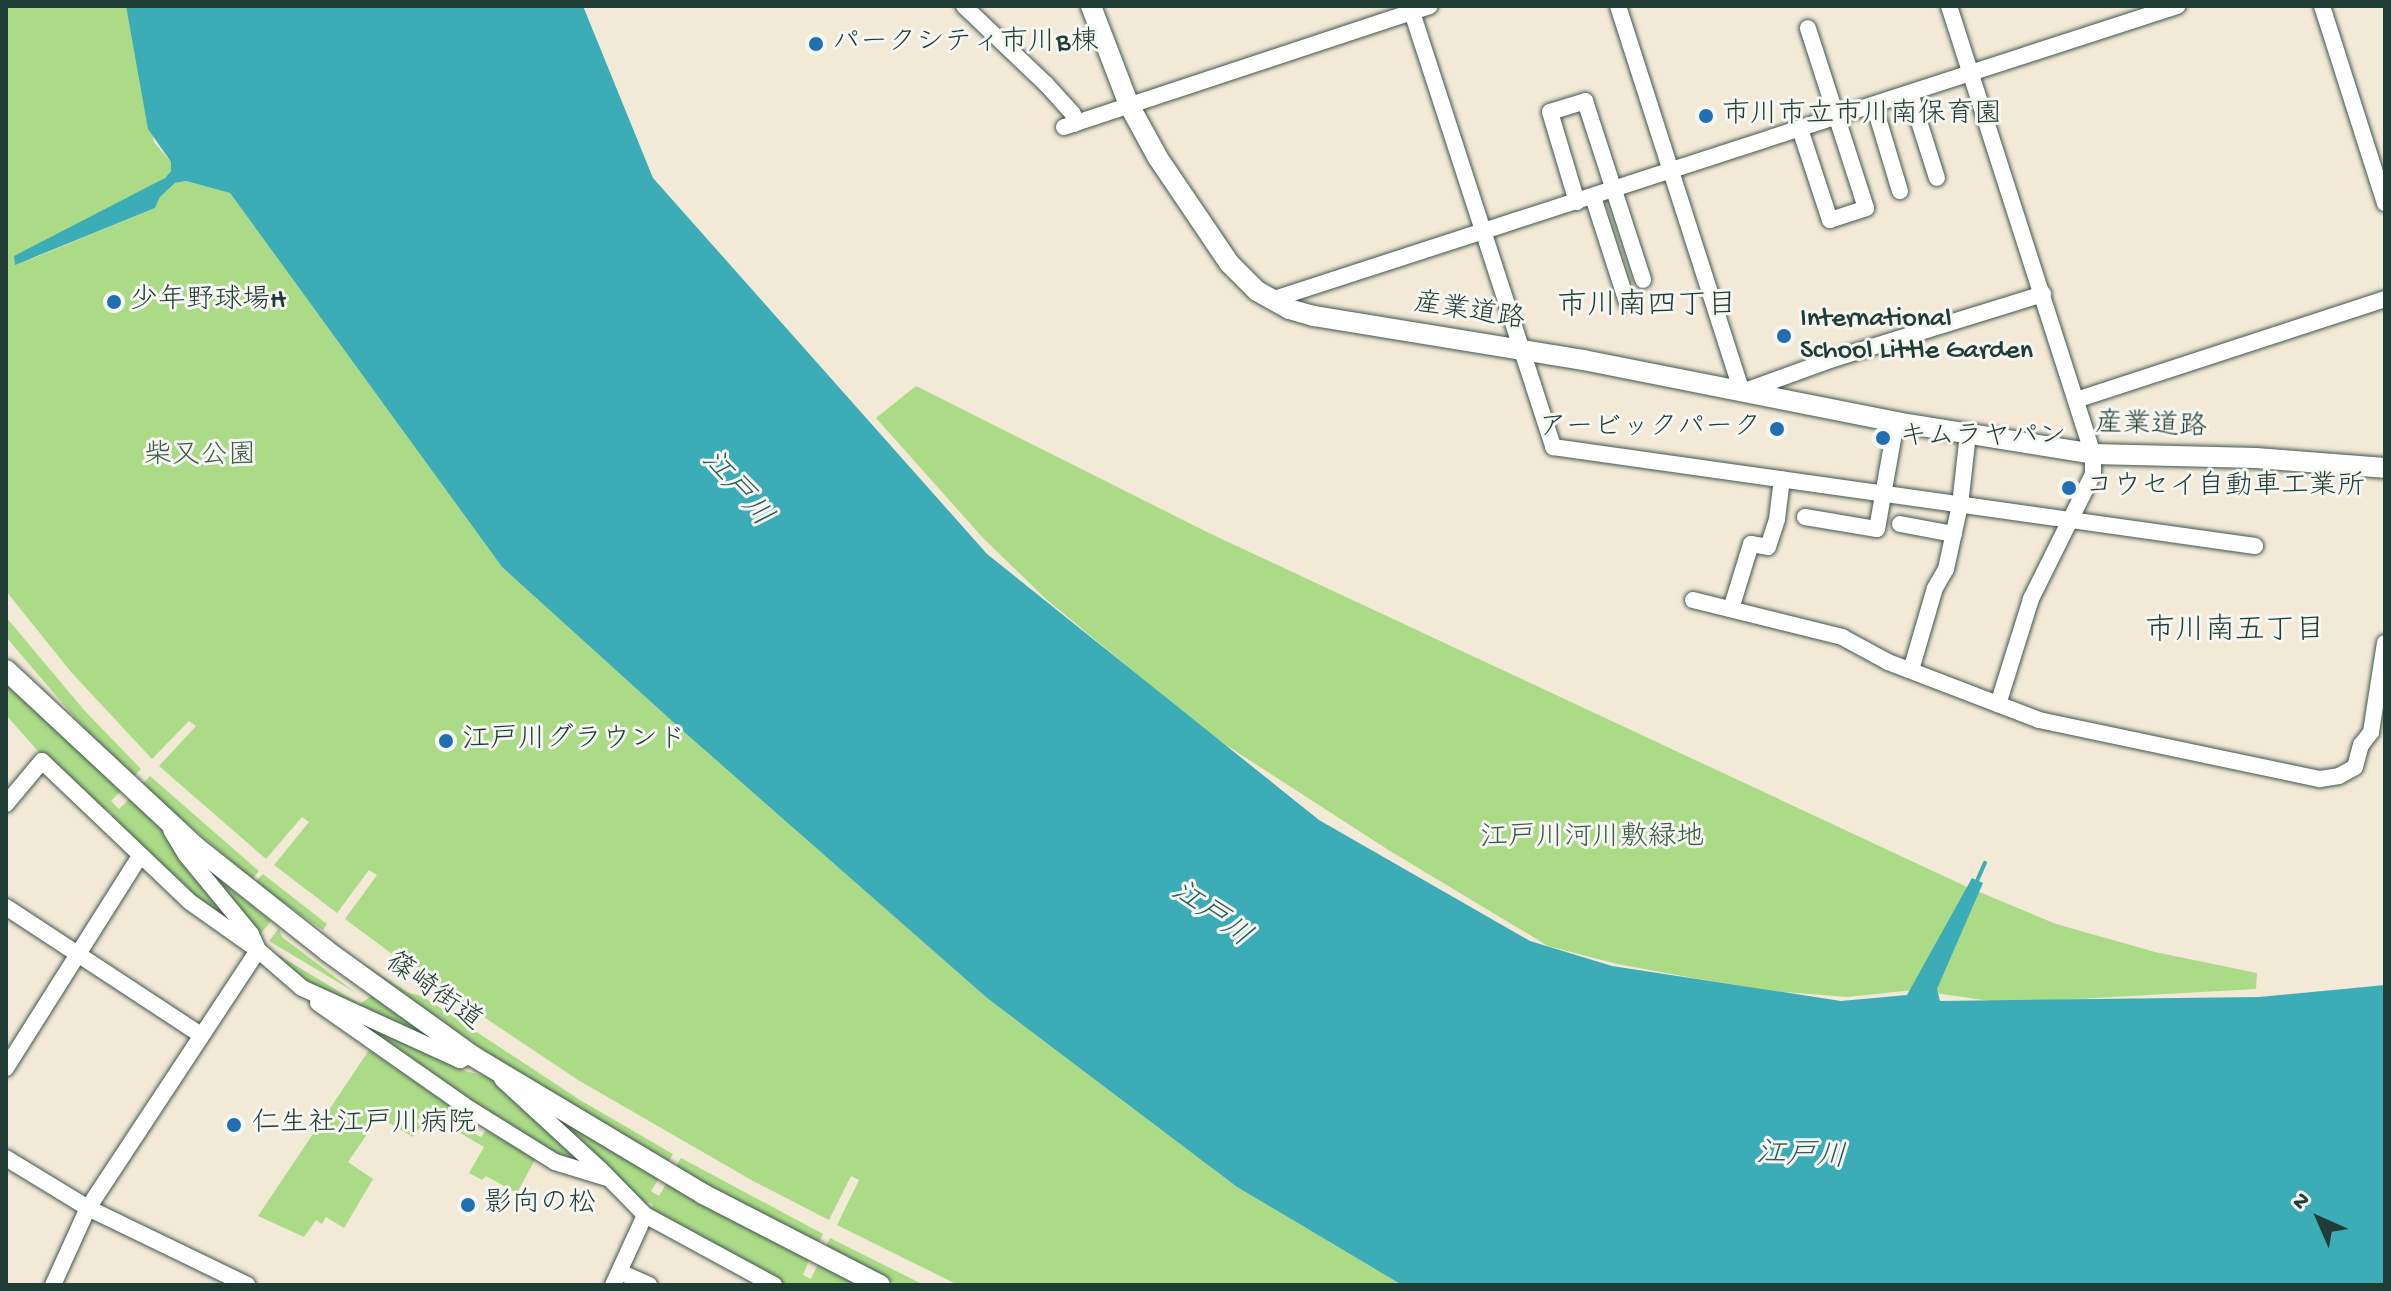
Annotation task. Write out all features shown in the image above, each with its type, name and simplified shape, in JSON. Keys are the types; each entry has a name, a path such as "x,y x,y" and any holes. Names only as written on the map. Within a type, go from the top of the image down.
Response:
{"main road":[{"name":"産業道路","path":"1091,6 1129,105 1158,158 1229,263 1271,300 1314,316 1520,349 1896,422 2093,454 2256,458 2385,468"},
{"name":"篠崎街道","path":"6,670 163,817 315,942 471,1055 703,1194 880,1285"}],"street":[{"path":"964,6 1073,114 1070,125 1411,9 1430,6"},
{"path":"1618,6 1742,392 1833,359 2043,294"},
{"path":"1949,6 2093,454 2093,474 2031,599 1998,704"},
{"path":"1271,300 2177,6"},
{"path":"2322,6 2382,180 2385,203"},
{"path":"1411,9 1553,447 2255,546"},
{"path":"1800,129 1830,220 1866,208 1808,28"},
{"path":"1910,93 1937,178"},
{"path":"1627,302 1550,112 1585,101 1643,280"},
{"path":"1874,105 1900,191"},
{"path":"2076,400 2385,299"},
{"path":"1805,517 1877,529 1896,422"},
{"path":"1911,670 1935,588 1946,569 1960,505 1968,434"},
{"path":"1731,609 1751,544 1768,547 1777,519 1782,479"},
{"path":"1900,524 1954,534"},
{"path":"1693,600 1842,637 1888,662 2039,720 2087,733 2320,779 2339,776 2355,767 2361,745 2371,732 2385,643"},
{"path":"6,804 42,761 190,902 258,950 383,1051 555,1162 607,1178"},
{"path":"163,817 186,855 251,934 258,950"},
{"path":"6,1068 140,856"},
{"path":"6,907 201,1035"},
{"path":"53,1285 88,1208 258,950"},
{"path":"302,988 460,1060 471,1055"},
{"path":"492,1069 645,1215 774,1285"},
{"path":"6,1158 88,1208 247,1285"},
{"path":"645,1215 616,1278 649,1285"}],"green space":[{"name":"柴又公園","path":"6,6 126,6 154,142 171,162 171,171 165,178 29,260 155,208 160,197 175,183 186,181 230,193 502,567 987,998 1237,1187 1402,1285 958,1285 837,1225 859,1180 851,1176 829,1220 753,1181 578,1080 433,983 435,979 411,968 345,919 377,875 369,870 337,913 274,865 309,822 302,817 266,859 159,766 196,726 189,721 152,759 71,672 6,591"},
{"name":"江戸川河川敷緑地","path":"916,386 1209,533 1965,886 2056,924 2155,952 2257,973 2256,989 2004,1003 1914,990 1847,997 1772,991 1693,978 1617,964 1548,946 1390,851 1209,734 1046,599 983,538 876,418"},
{"path":"6,617 84,710 141,769 134,776 88,733 6,637"},
{"path":"6,680 123,789 111,801 119,809 131,797 150,814 247,933 218,916 108,820 113,815 109,811 105,808 101,813 37,750 6,715"},
{"path":"150,776 259,871 252,879 142,785"},
{"path":"199,863 271,921 259,936"},
{"path":"263,874 327,924 323,930 256,881"},
{"path":"279,928 282,937 356,993 269,941"},
{"path":"270,950 360,1004 373,995 450,1049 301,982"},
{"path":"345,952 409,993 422,996 580,1100 673,1154 667,1164 519,1075"},
{"path":"326,1004 443,1056 465,1071 490,1077 598,1172 561,1160 470,1104"},
{"path":"369,1050 461,1113 454,1121 427,1107 417,1121 422,1125 413,1137 379,1117 348,1162 373,1179 344,1228 326,1217 322,1224 316,1220 304,1237 258,1216"},
{"path":"533,1104 660,1177 651,1191 659,1196 667,1182 810,1258 803,1275 811,1279 819,1262 864,1285 787,1285 650,1211 653,1204 648,1202 644,1209"},
{"path":"459,1125 481,1137 486,1130 536,1158 517,1193 486,1176 482,1180 469,1173 484,1147 455,1130"},
{"path":"681,1158 823,1234 818,1245 675,1168"},
{"path":"830,1238 924,1285 899,1285 825,1248"}],"water":[{"name":"江戸川","path":"126,6 583,6 653,178 987,554 1319,820 1530,941 1612,966 1841,1001 1907,995 1972,878 1983,883 1937,989 1940,1001 2259,997 2385,985 2385,1285 1402,1285 1237,1187 987,998 502,567 230,193 186,181 175,183 160,197 155,208 15,265 14,256 165,178 171,171 171,162 148,129"}],"waterway":[{"path":"1976,883 1985,863"}],"place":[{"name":"パークシティ市川B棟","path":"816,44"},
{"name":"市川市立市川南保育園","path":"1706,116"},
{"name":"少年野球場H","path":"114,302"},
{"name":"International School Little Garden","path":"1784,336"},
{"name":"アービックパーク","path":"1777,429"},
{"name":"キムラヤパン","path":"1883,438"},
{"name":"コウセイ自動車工業所","path":"2069,488"},
{"name":"江戸川グラウンド","path":"446,741"},
{"name":"仁生社江戸川病院","path":"234,1125"},
{"name":"影向の松","path":"468,1205"}],"district":[{"name":"市川南四丁目","path":"1647,308"},
{"name":"市川南五丁目","path":"2235,633"}]}
